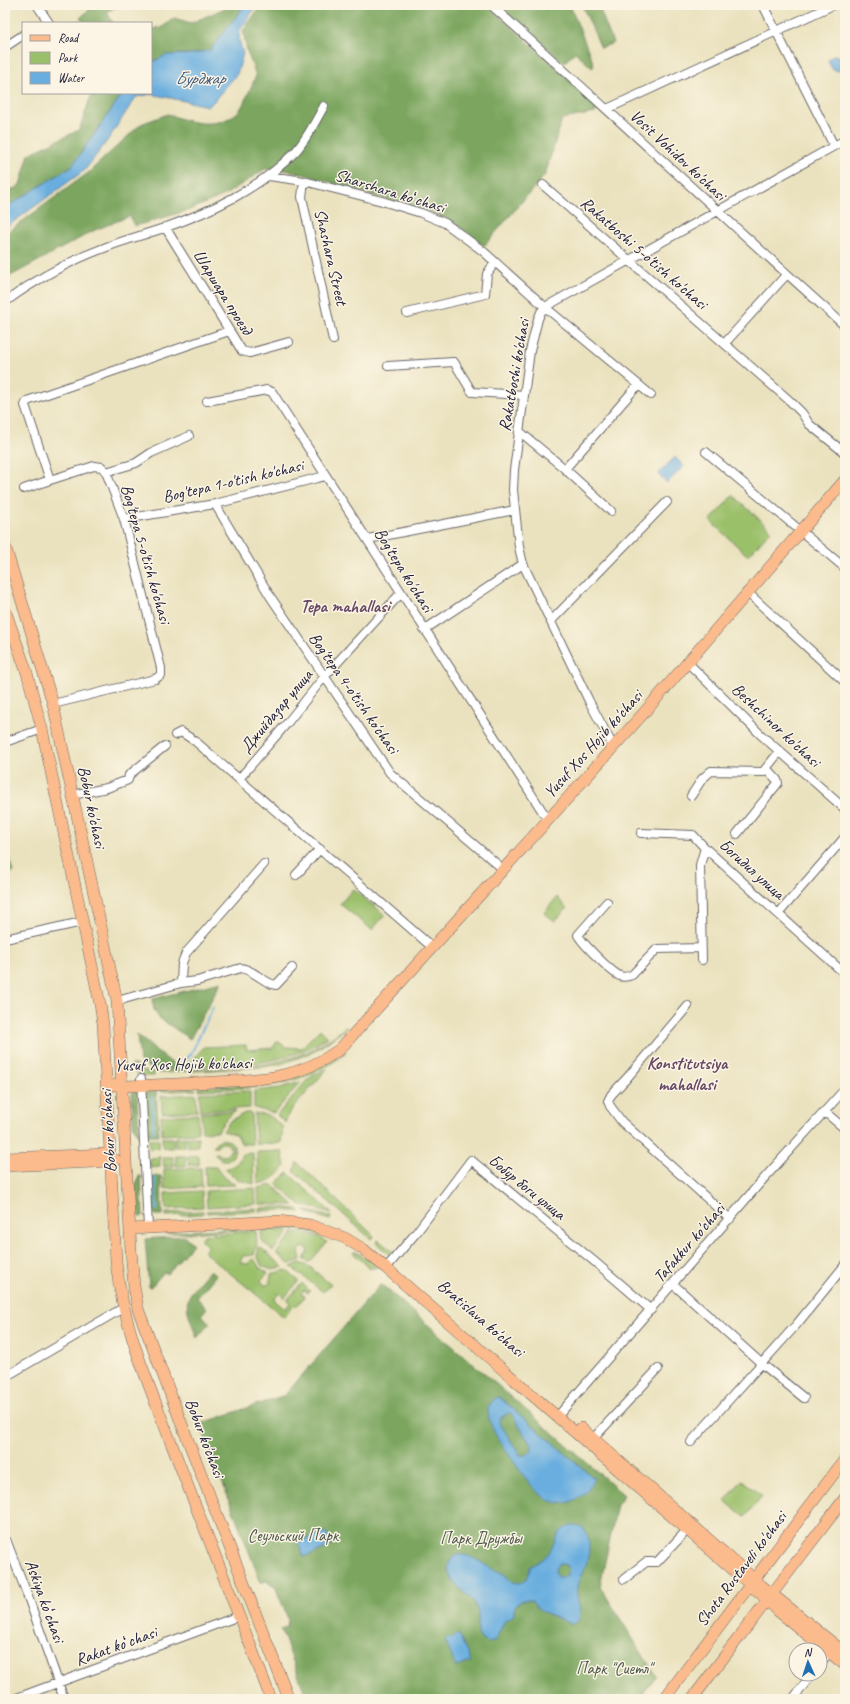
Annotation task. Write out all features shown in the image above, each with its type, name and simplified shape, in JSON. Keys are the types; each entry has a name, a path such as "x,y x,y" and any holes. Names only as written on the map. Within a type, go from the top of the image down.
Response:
{"main road":[{"name":"Yusuf Xos Hojib ko'chasi","path":"106,1084 251,1080 291,1074 313,1066 334,1054 346,1044 548,820 845,480"},
{"name":"Bobur ko'chasi","path":"5,546 53,704 85,859 117,1001 129,1225 134,1286 138,1309 289,1699"},
{"name":"Bobur ko'chasi","path":"5,610 27,673 42,729 102,1015 116,1261 118,1286 123,1308 193,1500 271,1699"},
{"path":"69,862 85,859"},
{"path":"5,1166 126,1156"},
{"path":"5,1158 110,1158"},
{"name":"Bratislava ko'chasi","path":"129,1225 259,1222 300,1223 345,1238 389,1266 770,1597"},
{"path":"152,1391 161,1392 167,1385"},
{"name":"Shota Rustaveli ko'chasi","path":"664,1699 845,1459"},
{"path":"193,1500 200,1493 209,1495"},
{"path":"692,1699 845,1498"},
{"path":"770,1597 778,1611 845,1665"},
{"path":"770,1597 845,1653"}],"street":[{"path":"37,5 45,22"},
{"name":"Vosit Vohidov ko'chasi","path":"491,5 607,109 717,212 845,326"},
{"path":"763,5 834,146"},
{"path":"607,109 832,5"},
{"path":"5,47 22,36"},
{"path":"5,302 36,281 80,258 104,248 165,228 226,202 268,176 285,161 304,141 324,106"},
{"name":"Rakatboshi ko'chasi","path":"613,746 589,701 523,564 519,547 513,480 524,395 536,326 541,312 545,307 845,140"},
{"name":"Sharshara koʻchasi","path":"268,176 304,181 394,204 438,219 454,228 495,262 545,307 651,395"},
{"name":"Shashara Street","path":"304,181 302,197 334,340"},
{"name":"Rakatboshi 5-o'tish ko'chasi","path":"543,185 725,343 790,401 809,424 845,453"},
{"name":"Шаршара проезд","path":"165,228 242,351 250,353 289,342"},
{"path":"407,314 485,294 487,274 495,262"},
{"path":"725,343 787,274"},
{"path":"50,480 25,405 27,401 229,331"},
{"name":"Rakatboshi ko'chasi","path":"388,366 454,362 472,392 524,395"},
{"path":"565,469 638,385"},
{"name":"Bog'tepa ko'chasi","path":"207,401 270,390 325,476 368,539 424,630 548,820"},
{"path":"519,431 612,510"},
{"path":"106,472 136,463 151,453 189,436"},
{"path":"706,452 845,568"},
{"name":"Bog'tepa 5-o'tish ko'chasi","path":"24,489 94,466 102,468 106,472 124,519 161,668 161,675 155,679 53,704"},
{"name":"Bog'tepa 1-o'tish ko'chasi","path":"124,519 215,504 325,476"},
{"path":"551,621 667,502"},
{"name":"Bog'tepa 4-o'tish ko'chasi","path":"215,504 270,596 390,773 503,869"},
{"path":"368,539 515,510"},
{"path":"424,630 523,564"},
{"path":"747,592 845,682"},
{"name":"Джийдазар улица","path":"239,779 324,677 401,593"},
{"name":"Beshchinor ko'chasi","path":"687,662 780,751 845,809"},
{"path":"5,742 42,729"},
{"path":"175,735 181,732 194,741 432,947"},
{"path":"72,795 107,788 128,780 129,775 165,746"},
{"path":"691,796 702,779 711,771 763,772 780,751"},
{"path":"737,834 778,783 766,768"},
{"name":"Богидил улица","path":"641,833 693,836 845,974"},
{"name":"Богидил улица","path":"779,913 845,837"},
{"path":"702,960 700,865 705,848"},
{"path":"296,875 320,849"},
{"path":"181,983 182,963 186,953 264,864"},
{"path":"608,902 578,935 583,943 597,957 620,976 627,977 632,975 657,949 701,948"},
{"path":"5,939 82,922"},
{"path":"117,1001 181,983 197,981 241,968 248,969 273,985 276,985 292,968"},
{"path":"688,1006 628,1078 611,1095 608,1101 622,1122 730,1219"},
{"path":"141,1082 148,1224"},
{"name":"Tafakkur ko'chasi","path":"560,1414 845,1089"},
{"path":"825,1112 845,1130"},
{"name":"Бобур боги улица","path":"389,1266 416,1234 471,1160 651,1310"},
{"path":"691,1442 797,1324 845,1264"},
{"path":"674,1284 761,1363 804,1398"},
{"path":"5,1377 123,1308"},
{"path":"591,1442 658,1369"},
{"path":"624,1579 646,1562 657,1562 689,1528"},
{"name":"Askiya koʻchasi","path":"5,1537 64,1699"},
{"name":"Rakat koʻchasi","path":"14,1699 239,1616"},
{"path":"793,1699 806,1682"}],"green space":[{"path":"120,5 107,12 112,22 83,22 80,18 89,10 89,6"},
{"path":"225,5 245,5 211,50 193,54 178,54 155,60 152,62 152,30 158,27 160,29 174,18 191,23 225,8"},
{"path":"261,5 487,5 599,106 595,113 562,119 545,175 484,246 456,224 441,216 303,174 285,170 265,169 225,195 189,210 135,226 130,216 95,230 5,279 5,234 88,173 141,124 168,114 194,122 212,123 230,118 240,110 256,76 247,51 243,31"},
{"path":"498,5 570,5 594,65 592,68 575,52 564,63"},
{"path":"582,5 598,5 613,43 601,48"},
{"path":"92,94 122,94 72,166 5,208 5,194 20,185 29,154 79,130"},
{"path":"733,495 771,530 748,556 710,521"},
{"path":"5,846 13,872 5,875"},
{"path":"353,889 385,915 372,930 340,904"},
{"path":"557,897 567,909 555,921 544,913"},
{"path":"221,982 190,1039 159,1018 154,1010 152,999"},
{"path":"345,1027 348,1028 311,1053 281,1064 263,1067 159,1073 159,1070 233,1068 280,1061 303,1054 324,1043"},
{"path":"320,1029 328,1037 311,1047 294,1054 276,1059 241,1065 184,1067 204,1047 246,1045 247,1050 273,1048 277,1041 286,1047 301,1048"},
{"path":"137,1035 178,1068 149,1068 140,1061"},
{"path":"346,1051 341,1057 326,1067 306,1076 285,1082 253,1088 253,1085 291,1078 313,1070"},
{"path":"131,1065 136,1065 145,1072 154,1071 154,1076 137,1073 132,1069"},
{"path":"327,1069 289,1113 285,1123 277,1115 308,1079"},
{"path":"301,1082 274,1113 254,1108 254,1091 280,1088"},
{"path":"250,1085 250,1088 199,1090 199,1087"},
{"path":"195,1088 196,1090 161,1092 160,1090"},
{"path":"156,1089 159,1135 147,1135 145,1094 147,1091"},
{"path":"137,1090 139,1137 133,1125 132,1092"},
{"path":"250,1091 250,1108 200,1111 200,1093"},
{"path":"196,1094 197,1111 162,1113 161,1096"},
{"path":"235,1111 224,1121 218,1131 202,1132 201,1113"},
{"path":"245,1113 251,1113 252,1144 242,1144 235,1134 223,1131 230,1121"},
{"path":"254,1113 270,1116 283,1127 281,1143 256,1144"},
{"path":"198,1114 198,1133 162,1135 161,1116"},
{"path":"185,1137 185,1147 175,1147 175,1138"},
{"path":"187,1137 198,1137 198,1146 188,1147"},
{"path":"162,1138 173,1138 173,1148 163,1148"},
{"path":"149,1139 159,1139 159,1148 150,1149"},
{"path":"222,1139 230,1141 235,1148 230,1148 228,1144 224,1143 217,1147 213,1147 216,1142"},
{"path":"230,1150 235,1150 233,1156 228,1160 221,1160 214,1154 218,1153 225,1156"},
{"path":"282,1151 285,1166 283,1170 270,1180 258,1184 257,1152"},
{"path":"253,1153 254,1184 238,1180 225,1169 236,1164 242,1154"},
{"path":"199,1155 199,1165 189,1165 188,1156"},
{"path":"176,1156 186,1156 186,1166 176,1166"},
{"path":"160,1157 160,1167 150,1168 150,1158"},
{"path":"163,1157 173,1157 174,1166 164,1167"},
{"path":"297,1162 374,1236 371,1239 294,1171"},
{"path":"205,1167 216,1167 223,1177 236,1185 206,1186"},
{"path":"201,1168 202,1187 164,1189 164,1169"},
{"path":"288,1173 332,1213 299,1204 276,1184"},
{"path":"139,1176 141,1176 143,1216 139,1217 137,1214 135,1187"},
{"path":"150,1176 161,1176 162,1215 156,1215 152,1212"},
{"path":"272,1185 294,1205 259,1204 258,1188"},
{"path":"255,1188 256,1204 207,1207 206,1191"},
{"path":"202,1191 203,1207 166,1209 165,1193"},
{"path":"277,1207 298,1209 301,1212 284,1210 259,1211 259,1208"},
{"path":"256,1208 256,1211 207,1213 206,1211"},
{"path":"304,1210 331,1217 330,1220 308,1213"},
{"path":"203,1211 203,1214 166,1216 166,1213"},
{"path":"261,1226 292,1226 321,1233 319,1235 292,1229 262,1229"},
{"path":"255,1227 256,1229 167,1234 167,1232"},
{"path":"256,1231 257,1243 254,1255 243,1256 241,1260 242,1263 248,1264 254,1259 260,1268 268,1273 261,1280 264,1285 270,1283 271,1274 286,1270 299,1281 284,1298 279,1293 274,1300 285,1309 290,1303 287,1300 302,1283 310,1291 308,1293 304,1290 301,1293 305,1296 296,1307 294,1305 284,1317 204,1252 208,1246 200,1240 204,1235"},
{"path":"261,1231 290,1231 273,1251 262,1241"},
{"path":"294,1232 320,1237 327,1242 310,1262 304,1260 308,1251 306,1248 302,1247 299,1251 301,1260 289,1264 276,1253"},
{"path":"185,1236 193,1244 167,1274 164,1272 151,1287 149,1287 145,1239"},
{"path":"378,1240 395,1253 393,1256 387,1253 376,1243"},
{"path":"259,1246 283,1267 272,1270 262,1266 257,1256"},
{"path":"355,1251 373,1263 376,1268 370,1268 353,1253"},
{"path":"299,1263 309,1266 331,1285 323,1292 291,1267"},
{"path":"210,1270 216,1275 197,1298 207,1308 201,1315 210,1323 197,1338 187,1307 188,1301 194,1288"},
{"name":"Парк Дружбы","path":"381,1284 624,1495 617,1505 600,1586 656,1676 639,1699 474,1699 460,1696 446,1699 307,1699 281,1629 287,1626 288,1619 275,1586 266,1581 261,1583 200,1424 285,1395"},
{"path":"742,1480 762,1496 745,1517 725,1501"}],"water":[{"name":"Бурджар","path":"245,5 257,5 240,30 239,39 243,54 237,74 212,103 208,106 151,94 152,62 166,55 193,54 210,50"},
{"path":"834,55 839,56 842,64 842,68 839,71 833,70 828,62"},
{"name":"Бурджар","path":"122,94 151,94 136,97 107,141 85,170 5,228 5,208 72,166"},
{"path":"675,457 684,466 667,483 658,474"},
{"path":"499,1397 594,1478 585,1493 566,1503 556,1503 547,1499 531,1484 504,1448 490,1421 488,1407 495,1398","holes":["508,1413 511,1413 532,1447 532,1450 527,1455 520,1455 499,1422 499,1419"]},
{"path":"571,1525 582,1528 586,1532 589,1543 587,1561 577,1587 580,1613 578,1621 573,1624 569,1623 539,1609 532,1601 524,1600 516,1605 514,1615 505,1620 495,1641 489,1643 482,1640 478,1633 477,1609 471,1599 452,1579 449,1569 451,1560 455,1556 465,1555 476,1559 490,1568 504,1574 512,1582 520,1583 528,1577 530,1567 542,1560 548,1554 557,1537 566,1527","holes":["560,1564 566,1565 569,1569 567,1575 564,1577 558,1577 555,1572 556,1567"]},
{"path":"326,1532 331,1546 304,1557 298,1542"},
{"path":"459,1634 471,1662 456,1667 445,1640"}],"waterway":[{"path":"182,1065 191,1054 213,1007"},
{"path":"152,1097 154,1133"},
{"path":"155,1177 157,1210"}],"district":[{"name":"Tepa mahallasi","path":"345,606"},
{"name":"Konstitutsiya mahallasi","path":"687,1073"}],"park label":[{"name":"Сеульский Парк","path":"293,1535"},
{"name":"Парк \"Сиетл\"","path":"614,1668"}]}
